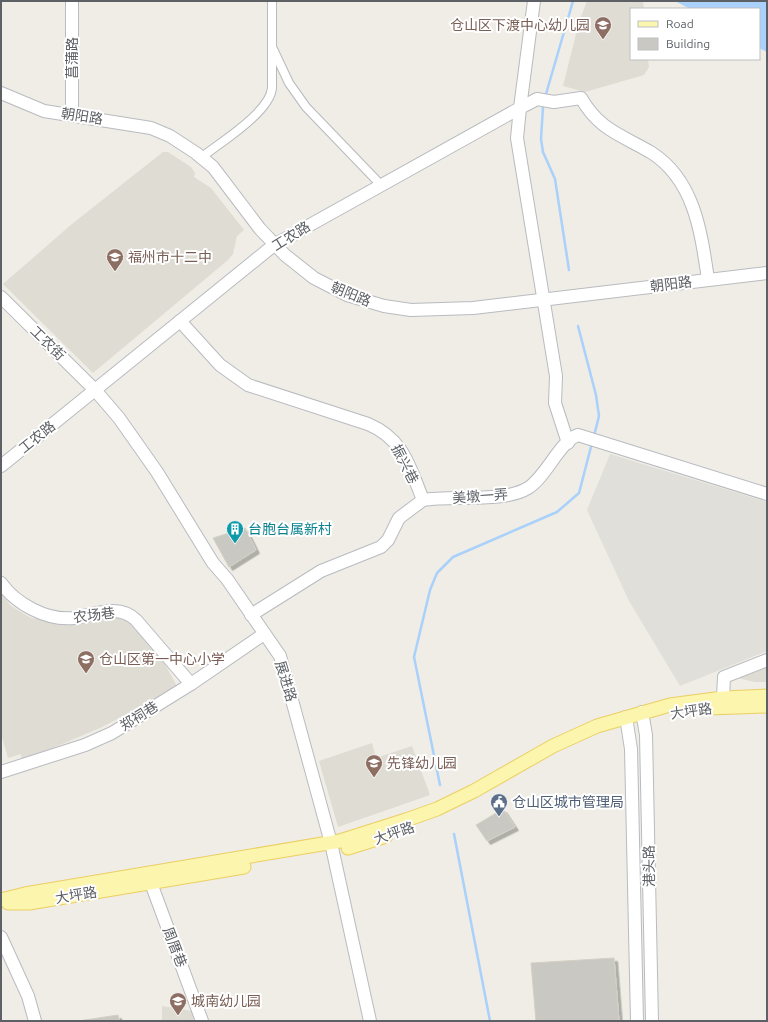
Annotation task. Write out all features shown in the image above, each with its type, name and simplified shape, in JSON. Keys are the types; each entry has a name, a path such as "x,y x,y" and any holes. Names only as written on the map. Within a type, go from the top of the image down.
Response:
{"main road":[{"path":"643,716 670,705 723,698 767,696"},
{"name":"大坪路","path":"1,904 29,903 149,878 331,847 393,824 438,813 463,802 574,745 627,721 643,716 714,707 767,706"},
{"path":"1,900 25,894 149,878"}],"street":[{"name":"菖蒲路","path":"72,1 72,115"},
{"path":"202,157 257,114 269,101 272,88 272,1"},
{"path":"534,1 517,138 556,376 555,403 568,443"},
{"path":"271,47 289,83 306,107 381,185"},
{"name":"朝阳路","path":"1,93 44,111 158,130 170,136 202,157 218,172 260,229 274,245 314,278 347,295 384,306 411,310 440,310 544,300 767,273"},
{"name":"工农路","path":"1,466 274,245 537,99 554,102 581,98 592,114 610,131 652,154 678,177 697,218 708,279"},
{"name":"工农街","path":"1,297 95,390"},
{"name":"振兴巷","path":"180,320 220,365 248,385 368,424 384,432 394,440 402,451 423,500 399,518 388,540 381,547 337,563 316,574 251,615"},
{"name":"展进路","path":"95,390 119,418 153,466 214,563 227,579 275,648 283,664 331,847 370,1021"},
{"name":"美墩一弄","path":"423,500 501,496 520,492 534,484 568,443 576,436 585,436 767,494"},
{"name":"农场巷","path":"1,583 21,604 59,617 74,618 111,610 127,613 136,620 191,684"},
{"name":"郑祠巷","path":"1,772 85,745 112,733 191,684 264,634"},
{"path":"723,698 724,677 767,660"},
{"name":"港头路","path":"643,716 646,735 652,1021"},
{"name":"港头路","path":"627,721 631,749 637,1021"},
{"name":"周厝巷","path":"149,878 202,1021"},
{"path":"1,937 28,996 35,1021"}],"shaded area":[{"name":"仓山区下渡中心幼儿园","path":"587,1 643,1 644,8 630,8 630,60 648,60 649,67 644,75 585,92 563,86 579,22"},
{"name":"福州市十二中","path":"163,152 168,152 191,167 195,173 194,177 211,188 244,230 237,236 233,254 228,260 93,373 3,284 72,224"},
{"path":"610,454 767,502 767,651 680,686 629,601 587,510"},
{"name":"仓山区第一中心小学","path":"1,594 11,606 31,618 76,623 111,613 127,618 162,659 178,688 100,728 22,761 21,754 8,758 1,734"},
{"path":"767,666 767,682 755,682 738,678"},
{"name":"先锋幼儿园","path":"372,743 376,758 412,746 430,795 338,827 319,761"},
{"name":"城南幼儿园","path":"162,1006 192,1011 194,1021 162,1021"}],"water":[{"path":"675,1 767,1 767,52 760,48 760,8 688,8"}],"building":[{"name":"台胞台属新村","path":"245,528 256,550 229,567 213,538"},
{"name":"仓山区城市管理局","path":"503,809 515,827 487,841 476,825"},
{"path":"614,958 619,1021 536,1021 531,963"},
{"path":"118,1015 119,1021 78,1021"}],"waterway":[{"path":"546,94 573,1"},
{"path":"543,107 541,139 543,152 555,179 569,270"},
{"path":"578,326 596,395 599,416 594,436"},
{"path":"440,785 414,657 430,590 437,573 453,557 557,512 579,493 592,443"},
{"path":"454,834 490,1021"}],"place":[{"name":"仓山区下渡中心幼儿园","path":"603,40"},
{"name":"福州市十二中","path":"115,272"},
{"name":"台胞台属新村","path":"235,544"},
{"name":"仓山区第一中心小学","path":"86,674"},
{"name":"先锋幼儿园","path":"374,778"},
{"name":"仓山区城市管理局","path":"499,817"},
{"name":"城南幼儿园","path":"178,1016"}]}
